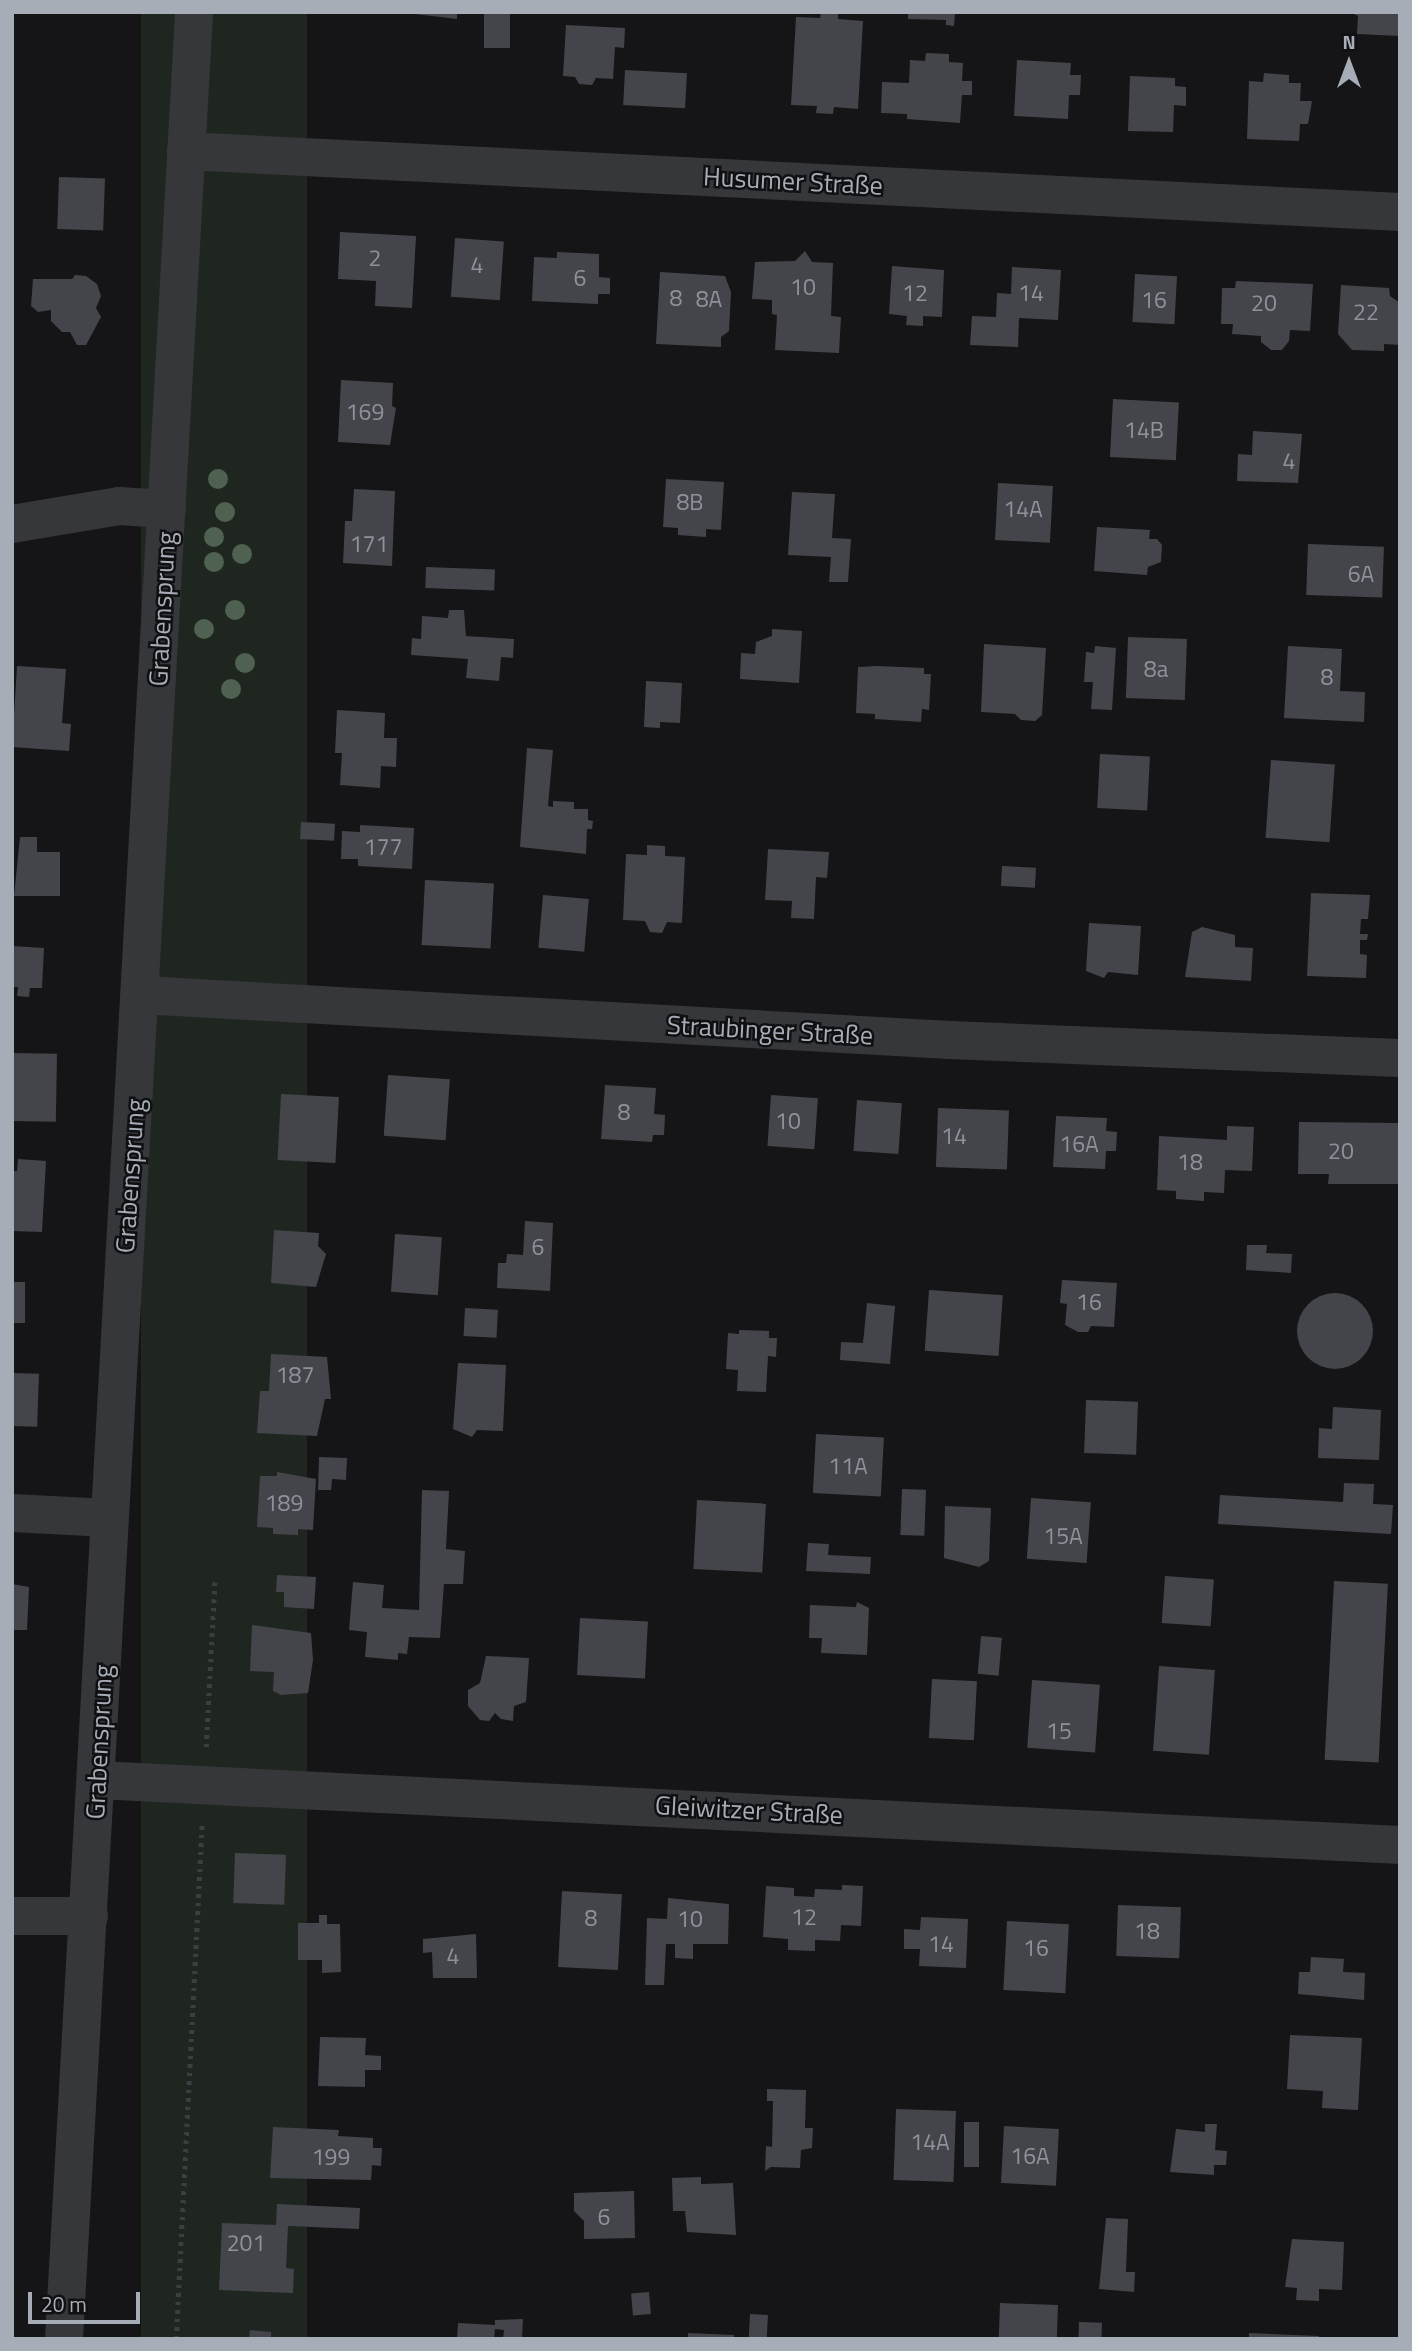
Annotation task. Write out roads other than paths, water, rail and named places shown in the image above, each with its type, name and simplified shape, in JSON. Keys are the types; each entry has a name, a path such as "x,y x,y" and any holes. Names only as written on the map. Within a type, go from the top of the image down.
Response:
{"street":[{"name":"Grabensprung","path":"64,2339 98,1780 108,1518 141,995 194,12"},
{"name":"Husumer Straße","path":"186,151 1400,212"},
{"path":"12,524 119,506 167,509"},
{"name":"Straubinger Straße","path":"141,995 950,1040 1400,1058"},
{"path":"12,1513 108,1518"},
{"name":"Gleiwitzer Straße","path":"98,1780 1400,1845"},
{"path":"12,1916 89,1916"}]}
